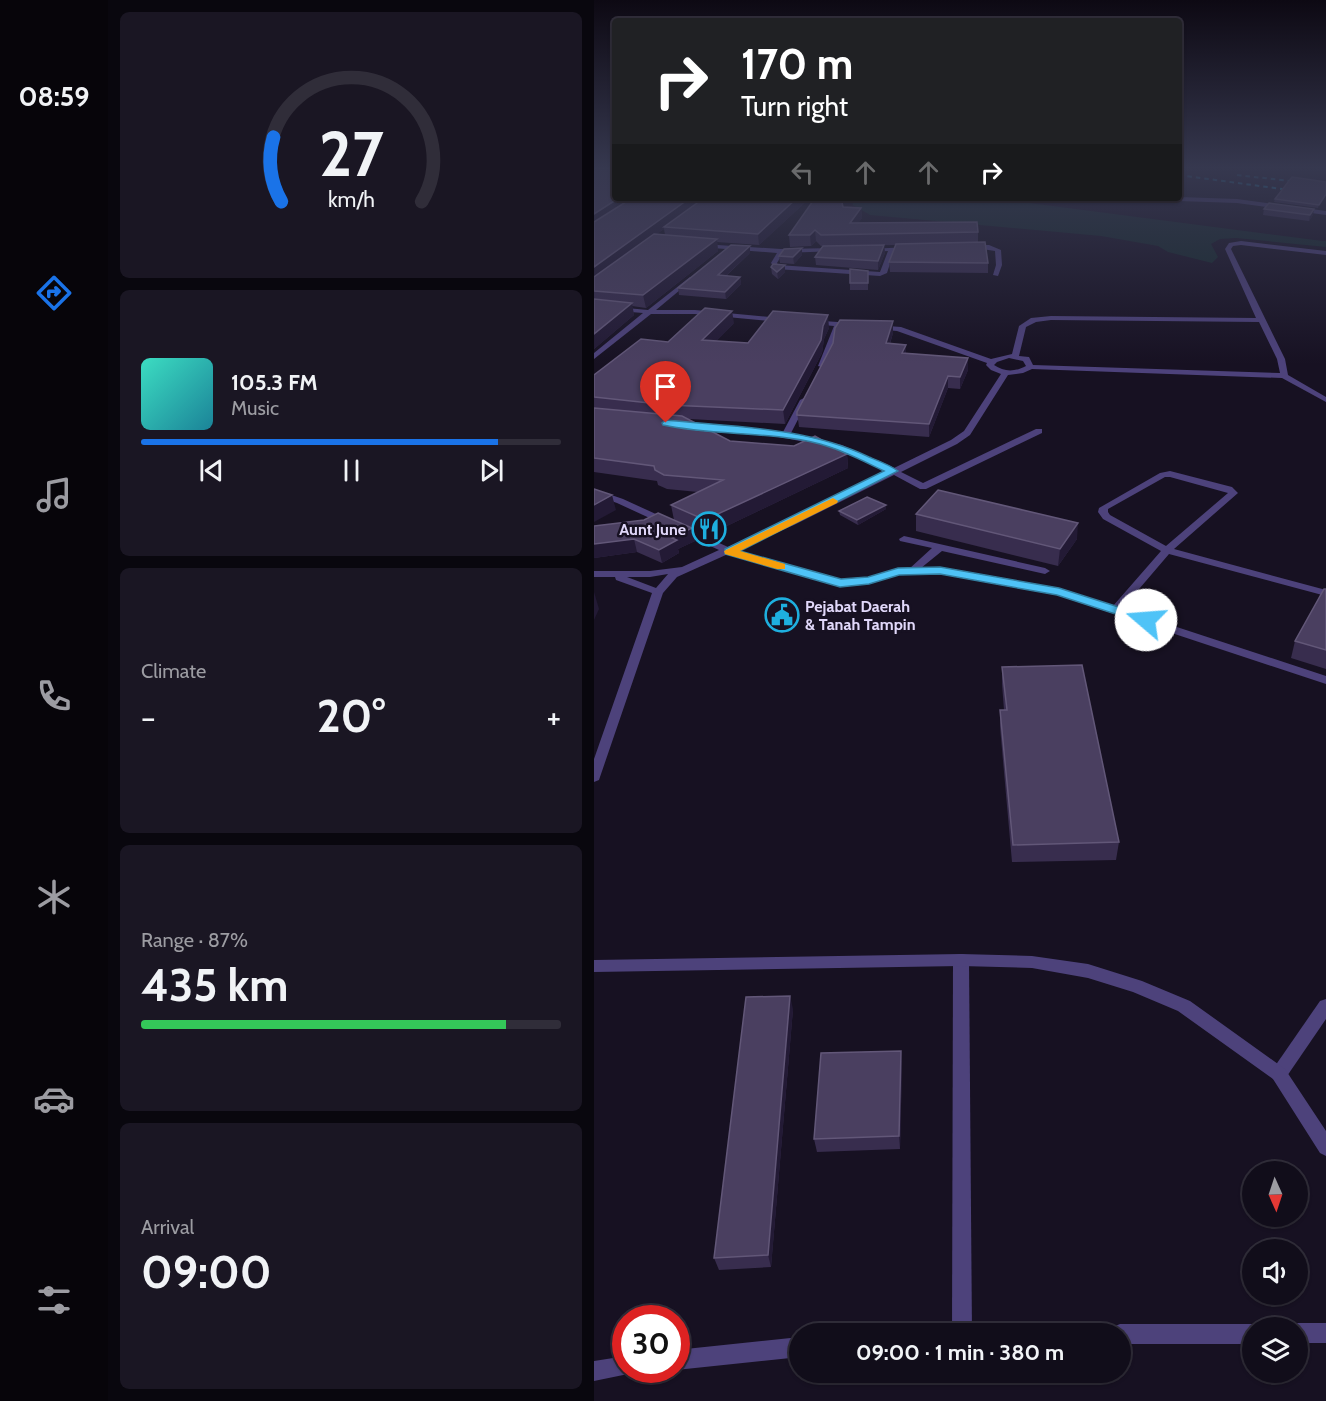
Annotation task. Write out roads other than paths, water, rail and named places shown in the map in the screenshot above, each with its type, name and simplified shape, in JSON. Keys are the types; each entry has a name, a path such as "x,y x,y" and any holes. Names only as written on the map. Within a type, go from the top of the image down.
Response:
{"street":[{"path":"1284,376 1281,359 1260,320 1228,249 1231,244 1241,243 1326,253"},
{"path":"697,246 781,251 840,250"},
{"path":"968,247 989,247 998,250 999,265 996,275"},
{"path":"720,255 729,248"},
{"path":"781,251 774,263 776,267 879,274 884,273 892,249"},
{"path":"862,250 914,249"},
{"path":"594,357 694,276"},
{"path":"594,307 650,312 695,312 794,321"},
{"path":"1016,357 1023,326 1034,320 1063,318 1260,320"},
{"path":"805,322 862,326"},
{"path":"818,374 828,354 830,339 839,324"},
{"path":"874,327 898,329 991,362 998,358 1016,357 1029,362 1030,367"},
{"path":"991,362 990,365 995,370 1005,373 1018,373 1030,367 1284,376 1326,400"},
{"path":"594,777 658,592 673,575 729,551 892,471 936,453 967,433 1005,373"},
{"path":"786,435 807,394"},
{"path":"675,424 786,435 841,447 923,487 1039,431"},
{"path":"1115,610 1167,550 1233,493 1229,489 1170,474 1163,475 1104,508 1103,512 1106,517 1167,550 1326,593"},
{"path":"594,492 620,501 729,551 840,583 869,580 913,570 940,571 1059,592 1326,680"},
{"path":"904,538 1045,571"},
{"path":"913,570 940,547"},
{"path":"599,574 650,574 689,567"},
{"path":"599,574 658,592"},
{"path":"594,966 961,960 1032,962 1088,971 1136,986 1184,1006 1279,1074 1326,1148"},
{"path":"961,960 962,1323"},
{"path":"1279,1074 1326,1006"},
{"path":"1308,1334 1326,1333"},
{"path":"1131,1334 1242,1334"},
{"path":"690,1359 789,1348"},
{"path":"594,1371 612,1368"}],"place":[{"name":"Aunt June","path":"709,529"},
{"name":"Pejabat Daerah & Tanah Tampin","path":"782,615"}]}
